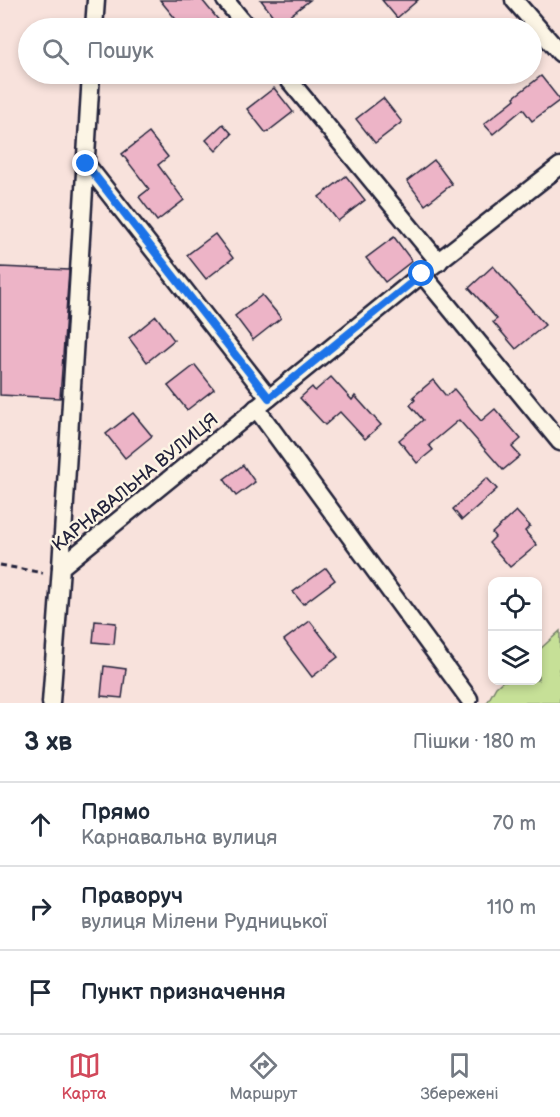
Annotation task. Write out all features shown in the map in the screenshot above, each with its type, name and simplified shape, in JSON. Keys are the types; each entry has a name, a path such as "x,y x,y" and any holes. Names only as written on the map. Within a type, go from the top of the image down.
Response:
{"street":[{"path":"95,18 96,0"},
{"path":"225,0 240,18"},
{"path":"514,0 530,18"},
{"path":"542,32 560,53"},
{"path":"60,572 90,84"},
{"path":"292,84 439,262"},
{"path":"86,164 263,403 468,699"},
{"name":"КАРНАВАЛЬНА ВУЛИЦЯ","path":"51,703 60,572 263,403 560,166"},
{"path":"422,274 560,442"}],"path":[{"path":"0,565 60,572"}],"green space":[{"path":"560,631 560,703 487,703 498,685 542,685 542,647"}],"building":[{"path":"160,0 202,0 217,18 175,18"},
{"path":"261,0 310,0 287,18 274,18"},
{"path":"382,0 418,0 397,18"},
{"path":"542,77 560,100 532,121 523,109 493,134 484,124 515,99 514,97 531,84 542,84"},
{"path":"274,88 293,112 266,133 247,109"},
{"path":"383,98 402,122 375,143 356,119"},
{"path":"223,124 232,134 216,151 206,140"},
{"path":"149,133 168,157 158,165 184,200 157,221 139,197 149,189 122,154"},
{"path":"434,160 452,184 425,205 407,181"},
{"path":"346,176 365,200 338,221 319,197"},
{"path":"215,234 233,258 206,279 187,255"},
{"path":"394,237 412,261 385,282 366,258"},
{"path":"493,266 545,325 516,349 493,322 497,319 469,288"},
{"path":"0,267 69,270 60,398 0,395"},
{"path":"262,295 281,318 253,340 235,316"},
{"path":"156,316 174,340 147,362 129,338"},
{"path":"195,365 214,389 187,410 168,386"},
{"path":"331,377 352,400 355,396 381,425 365,439 340,412 325,425 300,398 312,387 315,391"},
{"path":"433,380 446,396 454,389 481,421 495,409 521,439 512,447 520,456 503,470 459,420 429,445 433,450 417,463 399,440 423,420 410,405 415,400 413,397"},
{"path":"133,413 152,436 125,458 106,434"},
{"path":"243,465 255,482 236,496 224,479"},
{"path":"487,478 497,489 462,520 453,509"},
{"path":"516,511 530,526 525,531 537,545 510,567 489,543 495,537 492,533"},
{"path":"326,568 335,580 303,604 293,592"},
{"path":"95,621 116,623 114,644 93,642"},
{"path":"310,621 338,657 312,677 284,640"},
{"path":"104,666 126,669 122,698 101,696"}],"route":[{"path":"86,164 269,398 422,274"}]}
